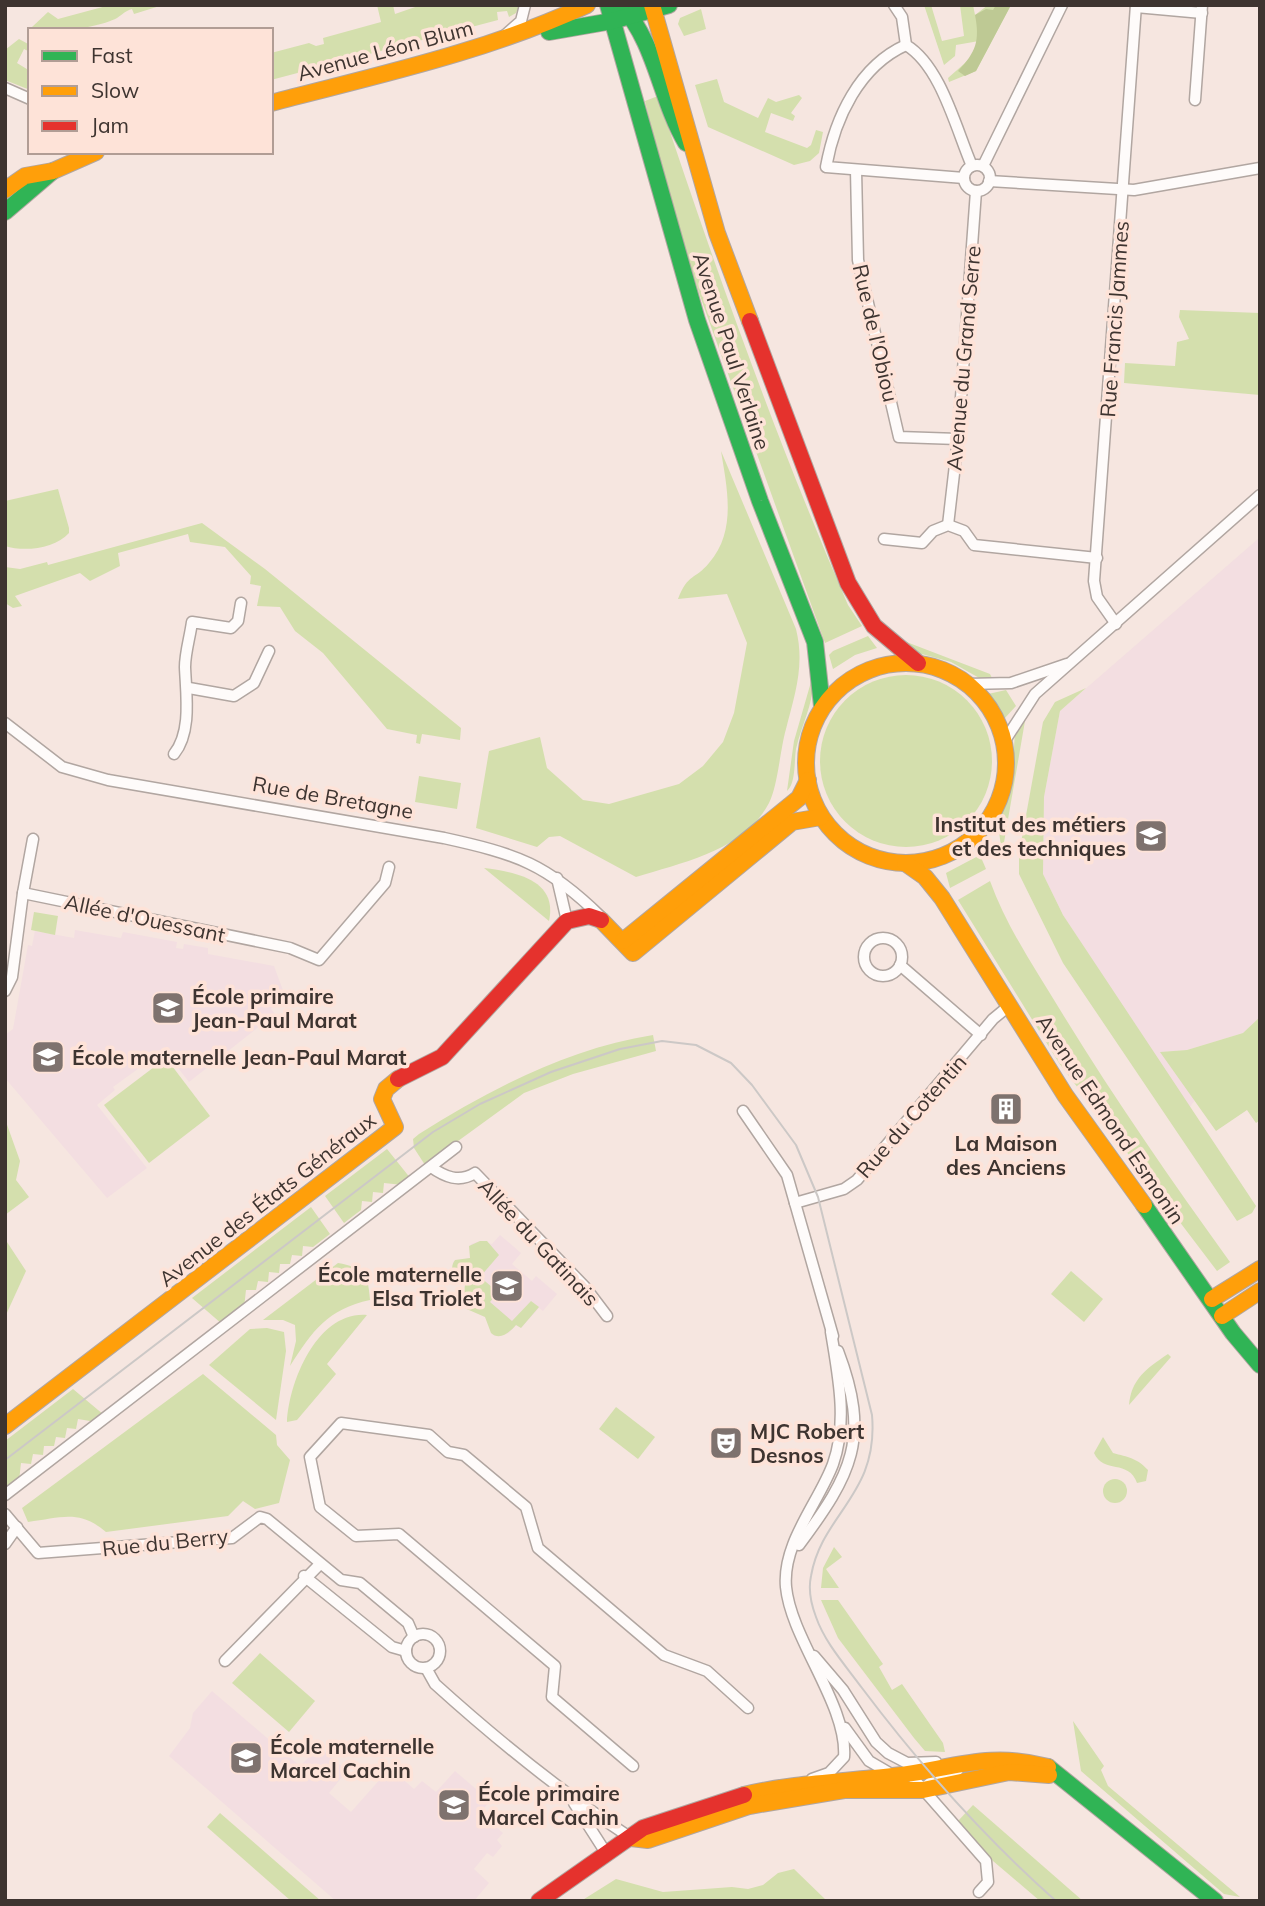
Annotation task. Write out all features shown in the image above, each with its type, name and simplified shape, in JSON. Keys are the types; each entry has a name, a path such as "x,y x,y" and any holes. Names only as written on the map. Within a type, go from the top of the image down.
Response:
{"main road":[{"name":"Avenue Léon Blum","path":"273,102 498,41 575,7"},
{"path":"498,41 540,34 631,9 674,128 693,154"},
{"name":"Avenue Paul Verlaine","path":"631,9 693,154 755,341 848,583 874,626 918,663"},
{"name":"Avenue Paul Verlaine","path":"631,9 703,340 760,501 815,642 822,706"},
{"path":"5,212 53,172 90,154"},
{"path":"5,190 25,176 53,172"},
{"path":"918,663 944,670 968,684 993,713 1004,742 1006,774 997,804 985,824 969,841 942,856 905,863 863,854 840,838 821,817 808,780 807,742 822,706 841,686 864,671 881,665 918,663"},
{"path":"628,947 799,798 808,780"},
{"path":"628,947 792,822 821,817"},
{"path":"937,890 938,865 942,856"},
{"name":"Avenue Edmond Esmonin","path":"905,863 937,890 1065,1095 1260,1366"},
{"path":"567,921 585,914 601,917"},
{"name":"Rue de Bretagne","path":"601,917 628,947"},
{"name":"Avenue des États Généraux","path":"5,1426 395,1127 384,1108 382,1099 386,1089 406,1073 442,1057 567,921"},
{"path":"1212,1299 1260,1269"},
{"path":"1222,1316 1260,1291"},
{"path":"539,1901 655,1822 716,1801 870,1771 969,1763 996,1758 1047,1766 1215,1901"},
{"path":"631,1838 648,1840 749,1806 844,1790 923,1790 948,1786 983,1775 1009,1772 1062,1776"}],"street":[{"path":"498,41 521,21 525,5"},
{"path":"894,5 902,17 906,45 920,54 934,76 977,166 989,173 989,181 984,188 976,191 966,185 964,178"},
{"path":"906,45 889,52 855,90 838,121 826,167 964,178 977,166 1062,5"},
{"name":"Rue Francis Jammes","path":"1116,625 1097,597 1097,558 1136,6 1202,9 1195,100"},
{"path":"5,88 28,98"},
{"path":"989,181 1124,189 1260,168"},
{"name":"Rue de l'Obiou","path":"856,170 858,260 900,437 958,439"},
{"name":"Avenue du Grand Serre","path":"948,525 958,439 976,191"},
{"path":"1004,742 1035,694 1260,495"},
{"path":"884,539 922,543 933,531 948,525 964,531 974,545 1097,558"},
{"path":"174,754 182,745 189,688 185,667 191,622 230,628 238,621 241,603"},
{"path":"189,688 234,696 254,683 269,651"},
{"path":"968,684 1011,683 1073,662"},
{"name":"Rue de Bretagne","path":"5,723 62,767 107,780 444,838 497,850 537,865 557,878 601,917"},
{"path":"5,991 12,978 33,839"},
{"name":"Allée d'Ouessant","path":"23,893 290,948 319,960 385,883 389,867"},
{"path":"557,878 567,921"},
{"name":"Rue du Cotentin","path":"900,965 981,1035"},
{"name":"Rue du Cotentin","path":"795,1203 844,1189 857,1180 993,1019 1010,1005"},
{"path":"743,1111 787,1175 831,1332 849,1378 856,1415 856,1442 845,1472 825,1507 791,1556"},
{"path":"5,1495 456,1147"},
{"name":"Allée du Gatinais","path":"431,1167 450,1178 460,1179 475,1174 585,1287 607,1316"},
{"path":"800,1784 829,1773 844,1757 843,1733 786,1587 791,1556 833,1464 839,1442 841,1415 831,1332"},
{"path":"633,1766 552,1697 555,1667 399,1534 356,1536 320,1507 310,1457 341,1423 429,1435 449,1452 464,1455 526,1507 538,1548 664,1655 707,1671 748,1708"},
{"name":"Rue du Berry","path":"5,1514 38,1553 232,1538 260,1517 267,1519 341,1580 360,1583 408,1623 414,1637 425,1634 438,1643 439,1659 426,1668"},
{"path":"5,1544 17,1527"},
{"path":"225,1661 264,1623 304,1576 320,1564"},
{"path":"304,1576 393,1647 406,1651 412,1665 426,1668 435,1684 570,1798 631,1838"},
{"path":"406,1651 414,1637"},
{"path":"808,1649 843,1690 876,1742 986,1861 988,1882 979,1892"},
{"path":"837,1716 870,1771"},
{"path":"844,1790 870,1771 876,1742"},
{"path":"923,1790 930,1782 969,1763"},
{"path":"942,1811 942,1799 948,1786"},
{"path":"570,1798 606,1853"}],"shaded area":[{"name":"Institut des métiers et des techniques","path":"1258,539 1260,1017 1243,1033 1187,1050 1161,1052 1195,1100 1189,1108 1063,915 1043,874 1044,797 1060,711"},
{"name":"École primaire Jean-Paul Marat","path":"75,930 121,938 123,932 177,942 176,948 183,949 184,944 208,948 208,954 274,966 284,993 271,1009 275,1014 189,1082 164,1050 113,1087 115,1090 97,1105 147,1168 107,1198 5,1078 5,1035 13,1029 28,945 32,946 35,931 74,938"},
{"name":"École maternelle Elsa Triolet","path":"500,1235 521,1253 512,1264 532,1281 536,1276 557,1294 543,1311 539,1308 521,1328 516,1325 509,1333 494,1336 485,1317 462,1306 466,1285 454,1275 453,1262 470,1258 471,1244 480,1241 492,1244"},
{"path":"212,1691 300,1766 319,1747 347,1771 329,1793 351,1812 390,1768 414,1789 422,1781 436,1792 455,1771 490,1801 480,1813 503,1833 497,1840 502,1846 493,1857 487,1853 474,1869 489,1883 474,1901 336,1901 169,1756 190,1728 193,1713"}],"green space":[{"path":"110,5 163,5 134,14 132,9 117,18 87,27 32,27 48,12 58,19"},
{"path":"377,5 393,5 395,14 421,5 519,6 516,13 509,17 507,11 497,12 498,20 273,79 273,52 309,43 316,46 324,44 323,38 381,22"},
{"path":"924,5 931,5 942,41 964,36 960,5 973,5 975,15 988,5 1011,5 976,71 949,82 948,78 973,56 979,41 956,45 955,56 944,65"},
{"path":"996,5 1011,5 976,71 965,76 958,71 975,46 975,15 986,9 993,10"},
{"path":"701,9 706,29 684,36 678,24 680,18"},
{"path":"19,39 28,44 28,51 24,49 17,63 28,70 28,89 5,80 5,50"},
{"path":"717,79 724,102 758,118 768,98 776,102 799,95 802,98 791,113 795,116 793,121 771,113 765,132 807,148 811,145 816,130 823,132 819,153 810,161 794,165 708,127 695,85"},
{"path":"658,96 771,416 848,605 862,626 825,643 700,296 663,180 645,101"},
{"path":"1180,310 1260,313 1260,395 1124,383 1125,363 1175,366 1177,342 1189,339 1179,317"},
{"path":"721,451 796,629 799,642 798,679 775,787 769,803 744,833 728,844 692,860 636,877 560,836 549,837 537,847 476,828 489,751 540,737 547,768 583,800 609,804 679,784 703,766 723,742 734,713 747,643 727,594 678,599 689,581 718,551 724,537 728,509"},
{"path":"58,489 69,533 56,543 39,548 5,546 5,501"},
{"path":"202,523 265,569 461,728 460,740 422,734 420,744 416,743 417,735 387,729 323,653 295,631 280,607 257,606 261,586 250,584 251,576 225,547 190,542 188,534 118,553 120,566 90,581 80,573 15,596 22,606 13,608 5,603 5,567 20,569 47,562 48,565"},
{"path":"868,636 877,648 855,655 833,669 829,655 833,651"},
{"path":"896,638 990,674 993,680 981,679 951,662 907,650"},
{"path":"813,675 810,703 796,749 792,783 787,791 794,741"},
{"path":"906,675 939,681 967,700 986,728 992,761 986,794 967,822 939,841 906,847 873,841 845,822 826,794 820,761 826,728 845,700 873,681"},
{"path":"1086,688 1060,711 1044,797 1043,874 1063,915 1256,1206 1252,1213 1237,1221 1063,963 1019,874 1019,854 1043,722 1055,702"},
{"path":"1006,690 1016,706 1004,719 988,694"},
{"path":"1022,717 1025,721 1002,854 998,824 1011,792 1015,732"},
{"path":"419,776 461,783 457,809 415,802"},
{"path":"980,855 986,869 950,888 946,873"},
{"path":"484,868 521,876 541,887 550,907 549,921"},
{"path":"990,881 1013,932 1082,1045 1143,1139 1230,1262 1217,1271 1059,1063 958,900"},
{"path":"34,912 58,916 55,935 31,930"},
{"path":"1260,1017 1260,1120 1256,1123 1247,1110 1216,1131 1160,1052 1187,1050 1243,1033"},
{"path":"653,1035 656,1051 573,1074 524,1093 425,1165 414,1148 413,1139 419,1134 474,1101 532,1072 591,1050"},
{"path":"166,1058 210,1116 149,1163 104,1105"},
{"path":"5,1119 20,1161 16,1180 29,1197 5,1215"},
{"path":"387,1149 411,1179 403,1185 384,1183 383,1193 373,1192 372,1202 362,1201 361,1210 344,1223 325,1196"},
{"path":"311,1207 330,1234 313,1247 303,1246 302,1256 292,1255 290,1264 280,1264 279,1273 269,1272 268,1282 258,1281 256,1290 246,1290 244,1308 222,1324 192,1298"},
{"path":"5,1239 26,1271 5,1317"},
{"path":"487,1241 499,1255 480,1277 498,1292 490,1302 512,1321 531,1301 539,1307 521,1328 516,1325 501,1336 491,1333 485,1317 462,1307 465,1285 452,1268 455,1260 470,1258 469,1246"},
{"path":"338,1263 354,1267 363,1274 368,1284 370,1300 343,1309 322,1323 290,1366 296,1341 295,1325 283,1320 263,1320"},
{"path":"1071,1271 1103,1299 1084,1322 1051,1294"},
{"path":"367,1315 327,1364 336,1374 297,1420 287,1422 293,1388 309,1352 320,1337 334,1324 349,1317"},
{"path":"267,1328 284,1332 286,1351 276,1420 209,1365 250,1329"},
{"path":"1168,1354 1171,1357 1129,1405 1137,1381 1147,1369"},
{"path":"203,1374 276,1435 277,1445 290,1460 279,1503 255,1509 243,1501 228,1516 106,1532 87,1520 78,1518 60,1517 28,1522 22,1508"},
{"path":"73,1389 104,1415 96,1422 78,1419 76,1429 67,1428 65,1438 56,1437 54,1446 44,1446 43,1455 33,1454 31,1464 21,1463 19,1481 9,1489 5,1484 5,1441"},
{"path":"616,1407 655,1437 638,1459 599,1429"},
{"path":"1103,1437 1113,1453 1136,1460 1148,1470 1146,1481 1137,1483 1128,1471 1098,1459 1094,1453"},
{"path":"1115,1479 1123,1483 1127,1491 1123,1499 1115,1503 1107,1499 1103,1491 1107,1483"},
{"path":"834,1547 842,1557 826,1569 839,1588 821,1588 823,1568"},
{"path":"821,1600 838,1600 883,1664 879,1667 892,1690 902,1684 943,1743 945,1752 925,1751 914,1738 838,1638"},
{"path":"260,1653 315,1701 289,1732 232,1683"},
{"path":"1073,1721 1104,1766 1101,1770 1108,1786 1240,1897 1224,1894 1081,1771"},
{"path":"973,1805 1083,1901 1040,1901 993,1861 958,1821"},
{"path":"220,1813 321,1901 291,1901 207,1827"},
{"path":"794,1869 827,1901 581,1901 616,1879 663,1892 732,1887 748,1889 763,1885 778,1873"}],"tram line":[{"path":"5,1460 433,1132 480,1104 551,1072 620,1049 662,1041 696,1045 731,1063 752,1085 796,1145 818,1197 872,1415 872,1442 867,1465 859,1484 826,1536 817,1554 811,1576 810,1597 820,1627 843,1663 930,1772 1003,1852 1056,1901"}],"traffic: fast":[{"path":"608,5 697,320 760,501 815,642 822,706"},
{"path":"621,5 642,36 686,143"},
{"path":"549,32 612,21 669,5"},
{"path":"5,212 53,171"},
{"path":"1144,1205 1233,1333 1260,1365"},
{"path":"1048,1767 1215,1901"}],"traffic: slow":[{"path":"273,102 471,49 549,22 587,5"},
{"path":"652,5 717,233 750,321"},
{"path":"5,190 25,176 53,171 91,154"},
{"path":"906,663 944,670 977,692 999,725 1006,763 999,801 977,834 944,856 906,863 868,856 835,834 813,801 806,763 813,725 835,692 868,670 906,663"},
{"path":"623,941 799,798 808,780"},
{"path":"601,920 633,953 792,822 821,817"},
{"path":"905,863 925,877 942,898 1065,1095 1144,1205"},
{"path":"5,1426 395,1127 382,1099 386,1089 398,1079"},
{"path":"1212,1299 1260,1269"},
{"path":"1222,1316 1260,1291"},
{"path":"744,1795 988,1761 1048,1767"},
{"path":"631,1838 648,1840 749,1806 844,1790 923,1790 1009,1772 1049,1775"}],"traffic: jam":[{"path":"750,321 848,583 874,626 918,663"},
{"path":"398,1079 442,1057 567,921 589,916 601,920"},
{"path":"539,1901 643,1828 744,1795"}],"place":[{"name":"Institut des métiers et des techniques","path":"1151,836"},
{"name":"École primaire Jean-Paul Marat","path":"168,1008"},
{"name":"École maternelle Jean-Paul Marat","path":"48,1057"},
{"name":"La Maison des Anciens","path":"1006,1109"},
{"name":"École maternelle Elsa Triolet","path":"507,1286"},
{"name":"MJC Robert Desnos","path":"726,1443"},
{"name":"École maternelle Marcel Cachin","path":"246,1758"},
{"name":"École primaire Marcel Cachin","path":"454,1805"}]}
